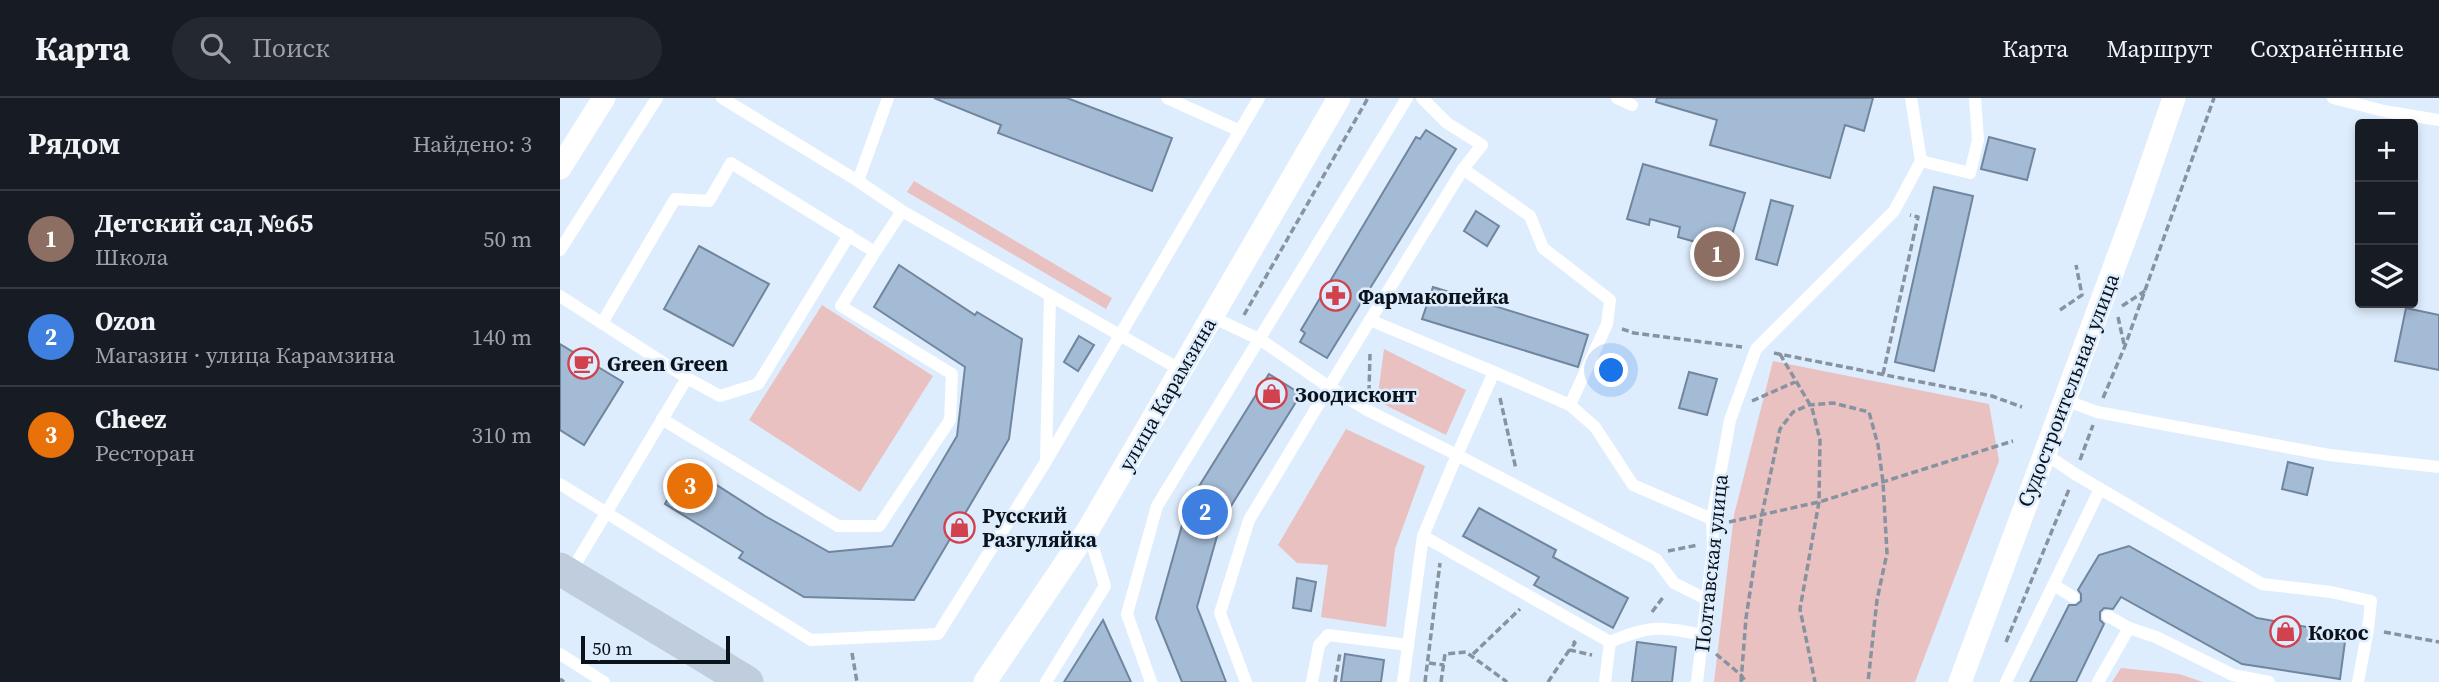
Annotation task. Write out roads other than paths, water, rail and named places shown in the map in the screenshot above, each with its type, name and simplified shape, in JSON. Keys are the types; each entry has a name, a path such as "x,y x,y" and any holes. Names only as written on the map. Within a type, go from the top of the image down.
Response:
{"main road":[{"path":"564,572 747,682"}],"street":[{"path":"560,168 604,98"},
{"name":"улица Карамзина","path":"985,682 1088,530 1339,98"},
{"name":"Судостроительная улица","path":"1960,682 2134,214 2174,98"}],"lane":[{"path":"560,250 657,98"},
{"path":"722,98 902,211 1181,370"},
{"path":"858,181 888,98"},
{"path":"1167,98 1240,131"},
{"path":"560,484 811,640 938,634 1045,463 1259,98"},
{"path":"1151,682 1127,614 1157,506 1407,98"},
{"path":"1246,682 1220,613 1249,520 1463,169 1482,145 1447,123 1422,98"},
{"path":"1617,98 1632,105"},
{"path":"1911,98 1921,162 1970,173 1978,141 1975,98"},
{"path":"2333,98 2386,105 2439,120"},
{"name":"Полтавская улица","path":"1697,682 1713,547 1712,519 1730,420 1756,349 1770,338 1894,211 1921,162"},
{"path":"602,323 675,199 709,201 731,163 875,252"},
{"path":"1463,169 1530,216 1543,248 1610,300 1607,324 1570,405"},
{"path":"662,418 838,526 879,526 950,420 952,374 841,306 902,211"},
{"path":"560,296 720,396 758,384 849,235"},
{"path":"1045,463 1051,296"},
{"path":"1212,317 1261,340 1369,411 1656,559 1674,583 1706,599"},
{"path":"1370,320 1570,405 1595,427 1633,485 1712,519"},
{"path":"1404,682 1423,536 1494,372"},
{"path":"564,572 606,514 687,377"},
{"path":"2065,400 2097,412 2329,455 2439,467"},
{"path":"2044,453 2262,584 2331,592 2371,601 2358,682"},
{"path":"2006,682 2100,489"},
{"path":"1046,682 1105,586 1088,530"},
{"path":"1423,536 1610,642"},
{"path":"2054,585 2073,597"},
{"path":"2108,616 2129,628 2156,636 2233,675 2269,682"},
{"path":"2098,682 2129,628"},
{"path":"1610,642 1640,629 1674,629 1703,635"},
{"path":"1312,682 1318,645 1328,635 1408,645"},
{"path":"1605,682 1610,642"},
{"path":"560,654 604,682"}],"place":[{"name":"Детский сад №65","path":"1717,254"},
{"name":"Фармакопейка","path":"1335,296"},
{"name":"Green Green","path":"584,363"},
{"name":"Зоодисконт","path":"1272,394"},
{"name":"Cheez","path":"690,486"},
{"name":"Ozon","path":"1205,512"},
{"name":"Русский Разгуляйка","path":"959,527"},
{"name":"Кокос","path":"2285,632"}]}
